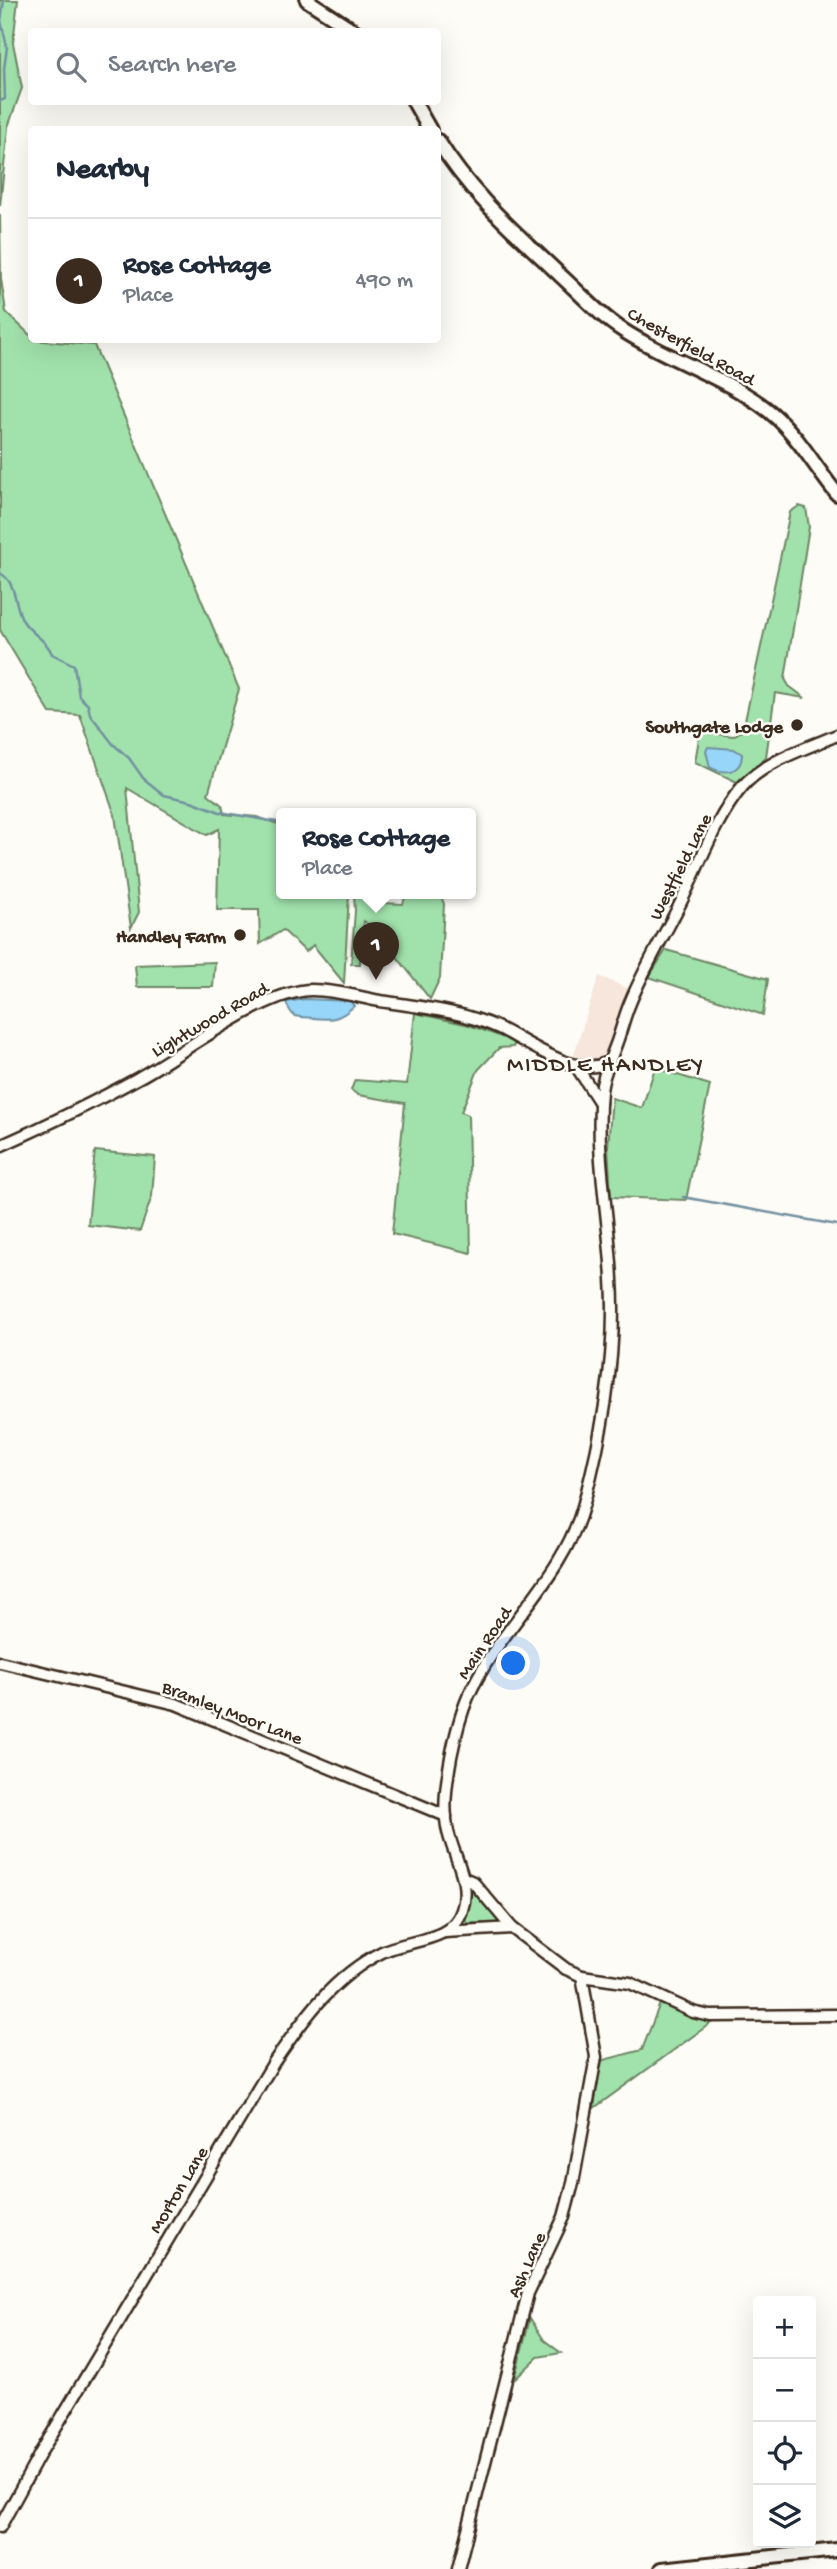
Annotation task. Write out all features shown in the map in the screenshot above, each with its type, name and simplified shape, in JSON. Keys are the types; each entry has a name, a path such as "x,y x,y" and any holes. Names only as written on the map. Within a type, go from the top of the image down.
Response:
{"main road":[{"path":"307,0 350,28"},
{"path":"416,105 428,126"},
{"name":"Chesterfield Road","path":"441,145 468,185 495,215 600,313 647,345 760,404 778,419 837,494"},
{"path":"662,2569 837,2550"}],"street":[{"name":"Westfield Lane","path":"606,1063 615,1047 637,986 718,825 740,789 774,762 837,734"},
{"name":"Lightwood Road","path":"0,1146 140,1078 258,1006 300,991 328,991 452,1013 496,1027 576,1066"},
{"path":"576,1066 598,1067 606,1063"},
{"name":"Main Road","path":"606,1063 601,1103 602,1154 613,1304 604,1405 592,1472 578,1527 559,1563 492,1655 467,1698 450,1760 446,1791 446,1816 450,1838 464,1878 473,1882 512,1928 566,1969 582,1976 630,1983 693,2012 710,2016 837,2015"},
{"path":"576,1066 601,1103"},
{"name":"Bramley Moor Lane","path":"0,1662 176,1704 446,1816"},
{"path":"444,1932 456,1922 463,1910 464,1878"},
{"name":"Morton Lane","path":"0,2527 41,2452 260,2085 306,2014 335,1984 360,1964 387,1949 444,1932 512,1928"},
{"name":"Ash Lane","path":"457,2567 528,2293 564,2217 573,2183 596,2057 582,1976"}],"shaded area":[{"path":"599,976 629,989 611,1045 603,1056 589,1062 573,1057"}],"green space":[{"path":"0,0 18,0 13,43 22,88 8,127 0,206"},
{"path":"0,215 1,279 6,312 28,333 28,343 94,345 239,689 208,794 222,805 224,814 257,817 276,823 276,899 349,899 344,983 313,945 306,952 283,930 260,944 259,910 217,910 219,829 207,835 127,788 139,912 131,928 115,815 80,715 50,713 0,630"},
{"path":"799,506 806,508 809,527 785,679 789,686 805,698 775,693 766,757 737,782 695,762 700,732 733,736 743,730 790,512"},
{"path":"354,899 380,899 384,903 403,904 404,899 442,899 444,904 440,978 430,999 376,930 364,921 360,964 351,964"},
{"path":"666,950 768,979 763,1015 649,977"},
{"path":"215,962 213,987 137,987 135,965"},
{"path":"415,1013 469,1025 515,1042 513,1047 499,1048 478,1070 461,1112 468,1115 471,1253 392,1234 405,1103 358,1095 351,1090 355,1080 407,1084"},
{"path":"655,1068 710,1085 686,1200 611,1197 608,1146 612,1098 642,1108"},
{"path":"95,1151 155,1157 152,1196 140,1231 88,1225"},
{"path":"474,1892 500,1921 498,1924 467,1923 465,1920 471,1893"},
{"path":"661,2001 711,2023 594,2108 600,2061 642,2050"},
{"path":"530,2318 544,2340 561,2353 538,2357 514,2380"}],"water":[{"path":"708,747 734,749 742,754 739,765 731,771 710,767 706,751"},
{"path":"305,999 350,1001 354,1006 344,1014 330,1019 298,1017 291,1012 286,1002"}],"waterway":[{"path":"0,101 5,99 4,69 7,47 1,21 4,0"},
{"path":"0,573 10,582 23,621 52,654 74,665 79,696 88,705 90,714 113,744 129,758 143,778 164,795 191,801 220,812 276,822"},
{"path":"683,1197 837,1225"}],"place":[{"name":"Southgate Lodge","path":"797,725"},
{"name":"Handley Farm","path":"240,935"},
{"name":"Rose Cottage","path":"376,980"}],"district":[{"name":"MIDDLE HANDLEY","path":"606,1063"}]}
